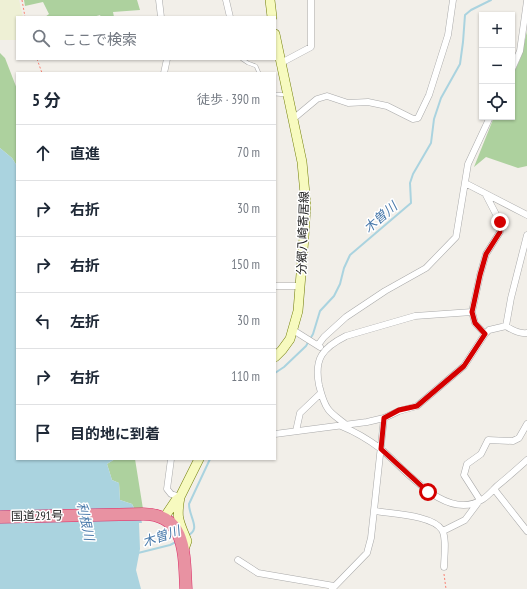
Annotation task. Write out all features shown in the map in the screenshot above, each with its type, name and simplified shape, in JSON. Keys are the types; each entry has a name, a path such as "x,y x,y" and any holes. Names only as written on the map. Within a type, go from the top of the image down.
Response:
{"highway":[{"name":"国道291号","path":"0,517 152,514 164,518"},
{"path":"164,518 172,525 183,541 186,589"}],"main road":[{"path":"270,0 272,16"},
{"name":"分郷八崎寄居線","path":"276,39 302,162 305,197 304,237 298,311 290,339 276,356"},
{"path":"183,541 178,520 178,507 180,497 198,460"},
{"path":"164,518 176,500 180,497"}],"street":[{"path":"158,0 161,16"},
{"path":"226,0 230,16"},
{"path":"281,63 311,47 311,0"},
{"path":"293,118 317,99 327,96 348,103 368,102 387,106 413,119 418,118 429,95 448,35 453,0"},
{"path":"515,62 520,50 527,1"},
{"path":"164,72 166,60"},
{"path":"316,344 346,317 385,291 426,268 456,237 468,164 489,120"},
{"path":"465,183 527,215"},
{"path":"485,334 475,323 472,312 486,254 500,232 500,222 486,195"},
{"path":"506,326 511,298 527,235"},
{"path":"276,286 300,286"},
{"path":"472,312 415,316 346,336 335,342 324,351 318,363 316,372 320,393 328,409 343,425 381,449 428,492 438,498 457,504 471,504 483,499 527,460"},
{"path":"276,434 384,418 399,410 417,406 464,366 489,330 506,326 513,331 524,333 527,332"},
{"path":"293,330 316,344 324,351"},
{"path":"296,431 300,413 320,393"},
{"path":"238,560 258,573 333,588 366,553 371,538 384,418"},
{"path":"480,500 464,475 467,464 480,454 488,440 514,441 519,438 527,424"},
{"path":"171,460 167,489 170,494 180,497"},
{"path":"494,489 527,531"},
{"path":"443,530 465,520 480,500"},
{"path":"375,511 430,520 443,530 445,541 444,567"}],"lane":[{"path":"244,60 256,66 259,72"},
{"path":"276,94 288,95"}],"path":[{"path":"22,0 26,16"},
{"path":"37,60 42,72"},
{"path":"444,567 446,589"}],"green space":[{"path":"0,0 19,0 23,16 16,16 16,40 0,40"},
{"path":"24,0 137,0 140,10 113,12 114,16 46,16 49,14 43,2 25,6"},
{"path":"527,31 527,166 518,168 486,157 474,167 493,120 515,120 515,70 521,57"},
{"path":"0,53 5,58 16,86 16,164 12,158 0,148"},
{"path":"113,460 135,460 143,509 134,508 132,504 120,500 119,483 112,480 107,464"}],"water":[{"name":"利根川","path":"0,148 12,158 16,164 16,460 113,460 107,464 112,480 119,483 120,500 132,504 134,508 139,509 142,523 139,523 140,549 136,570 141,589 0,589"}],"waterway":[{"name":"木曽川","path":"276,372 284,367 306,346 313,334 320,311 334,296 340,284 344,268 350,255 411,203 410,183 413,174 431,143 434,119 441,98 460,64 465,15 471,10 491,0"},
{"name":"木曽川","path":"187,536 194,530 194,523 189,504 210,460"},
{"name":"木曽川","path":"138,553 170,545 176,542"}],"route":[{"path":"428,492 381,449 384,418 399,410 417,406 464,366 485,334 475,323 472,312 486,254 500,232 500,222"}]}
